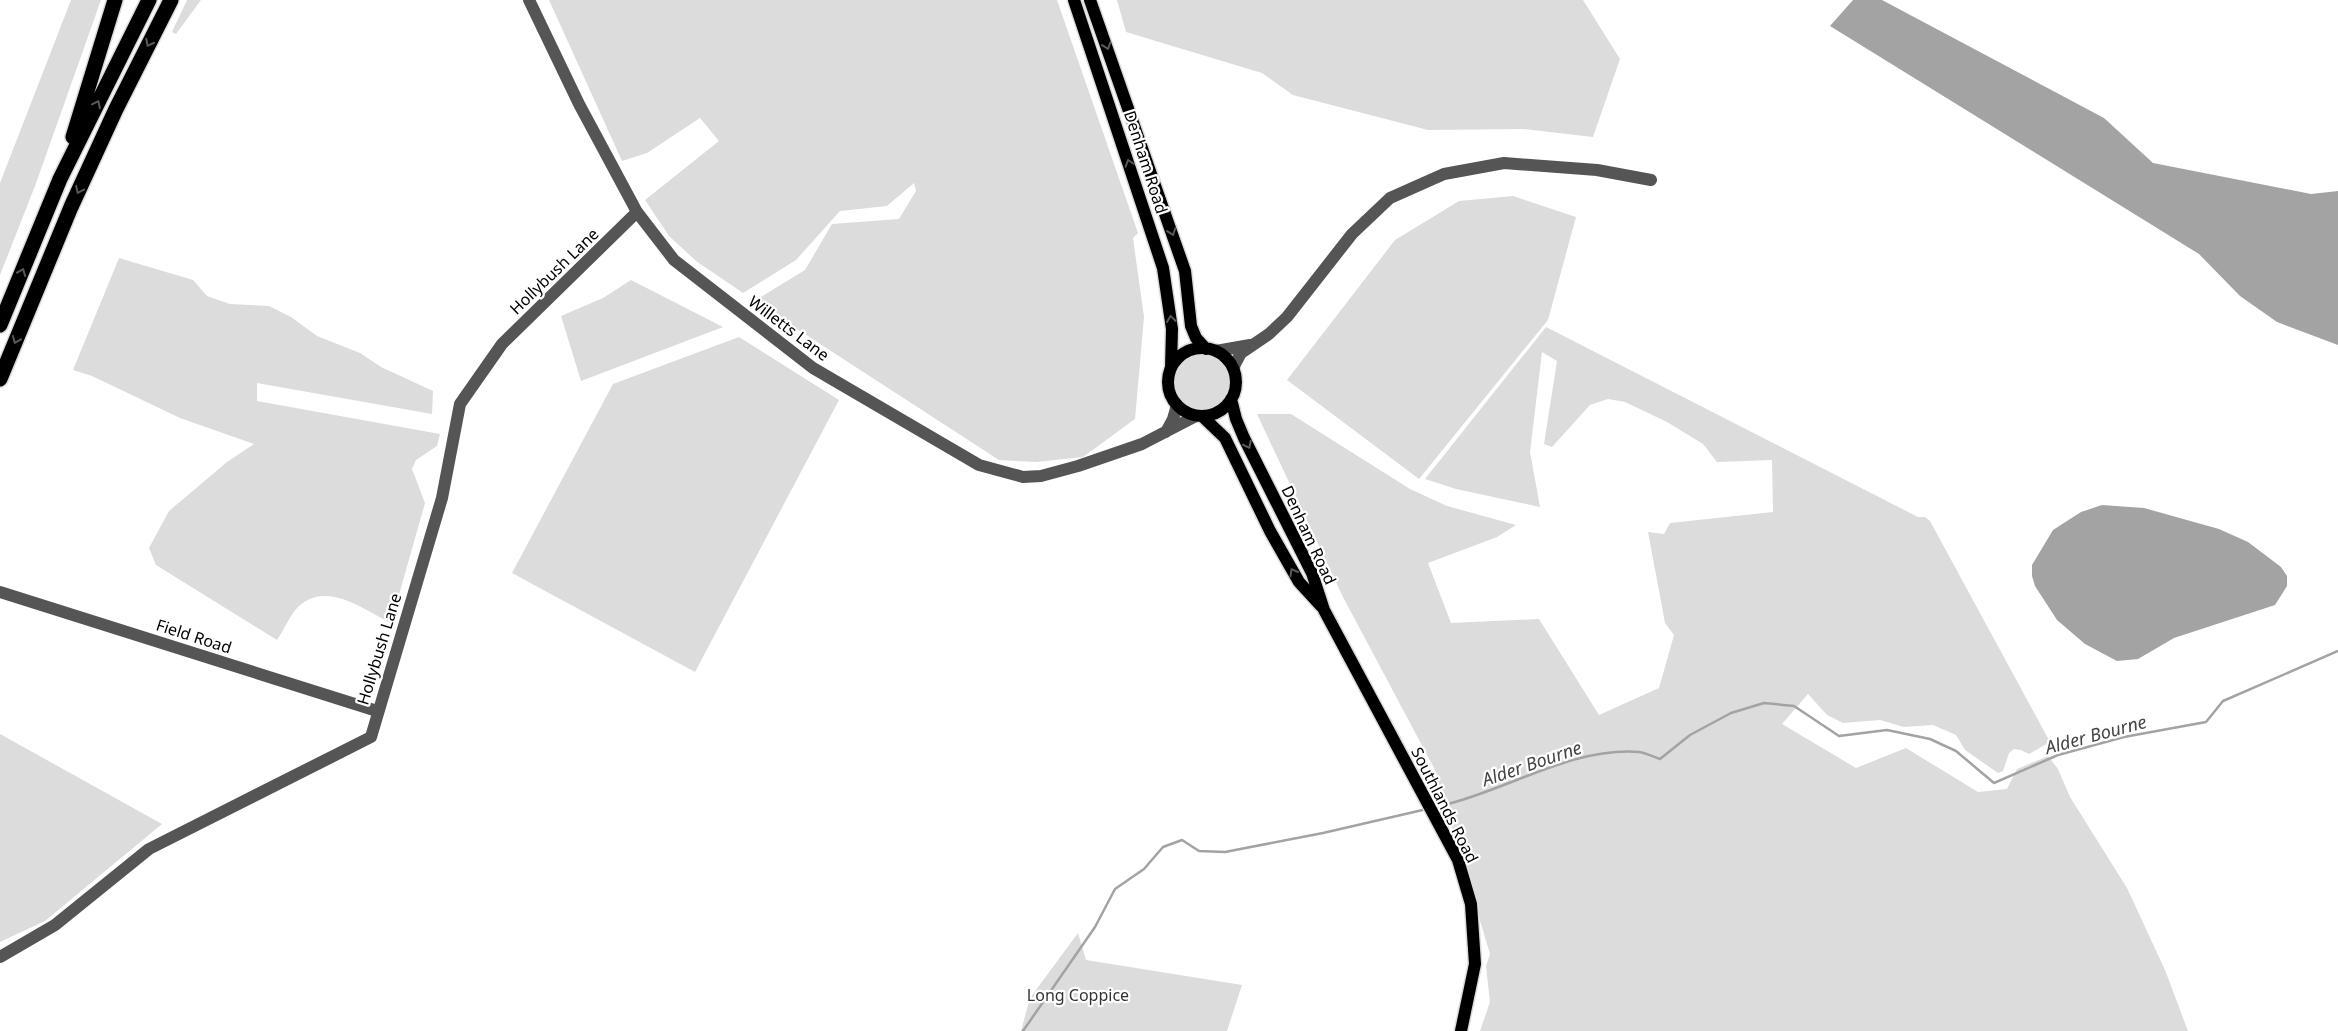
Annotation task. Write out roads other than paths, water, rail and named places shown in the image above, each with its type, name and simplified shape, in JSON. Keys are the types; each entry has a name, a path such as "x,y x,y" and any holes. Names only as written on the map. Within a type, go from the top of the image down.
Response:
{"highway":[{"path":"60,179 115,0"},
{"path":"0,325 60,179 148,0"},
{"path":"0,379 71,207 116,108 171,0"}],"main road":[{"name":"Denham Road","path":"1074,0 1163,268 1172,329 1172,368"},
{"name":"Denham Road","path":"1090,0 1185,270 1191,326 1196,338 1211,350"},
{"path":"1196,349 1211,350 1226,358 1232,368 1236,380 1232,399 1219,412 1199,416 1186,412 1177,405 1169,388 1172,368 1186,353 1196,349"},
{"name":"Denham Road","path":"1232,399 1236,419 1244,438 1312,573 1324,610"},
{"name":"Denham Road","path":"1199,416 1225,438 1270,531 1299,582 1324,610"},
{"name":"Southlands Road","path":"1324,610 1458,860 1471,904 1475,964 1461,1031"}],"street":[{"name":"Willetts Lane","path":"529,0 579,104 637,212 674,260 813,368 979,465 1006,474 1023,477 1041,476 1078,466 1142,444 1199,416"},
{"path":"1232,368 1236,359 1250,345 1269,334 1287,317 1352,234 1390,198 1444,174 1504,163 1597,170 1651,180"},
{"name":"Hollybush Lane","path":"0,957 55,924 149,849 372,737 377,711 442,498 460,404 502,344 637,212"},
{"path":"1211,350 1250,345"},
{"path":"1166,432 1173,419 1177,405"},
{"name":"Field Road","path":"0,592 377,711"}],"waterway":[{"name":"Alder Bourne","path":"1444,805 1589,756 1614,752 1639,752 1660,759 1690,735 1731,713 1764,703 1794,706 1839,736 1887,730 1930,739 1956,751 1994,783 2058,755 2124,737 2206,722 2223,701 2338,651"},
{"name":"Alder Bourne","path":"1023,1031 1095,927 1115,889 1144,869 1163,847 1182,840 1199,851 1225,852 1323,833 1427,809"}],"park label":[{"name":"Long Coppice","path":"1078,995"}]}
